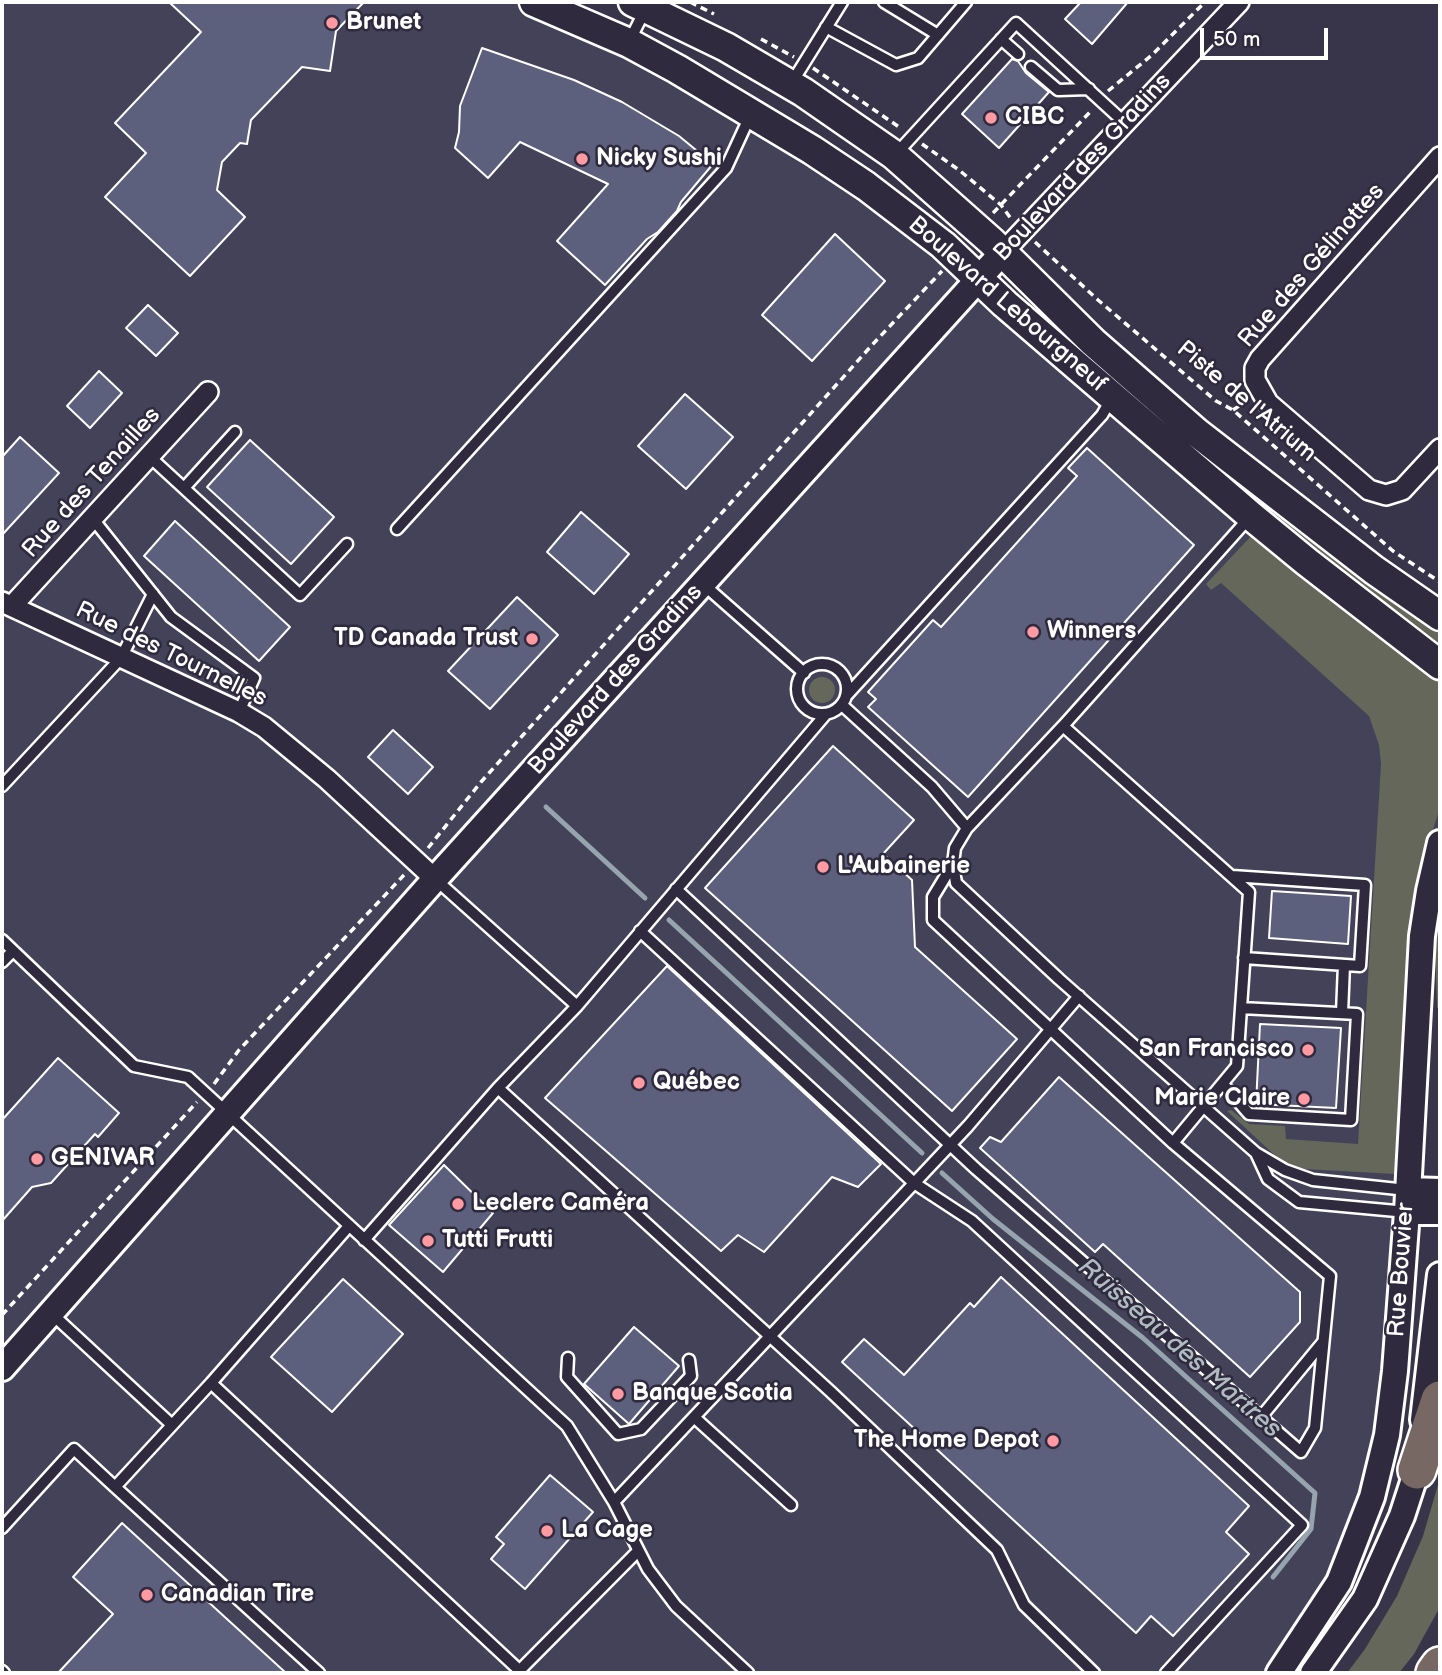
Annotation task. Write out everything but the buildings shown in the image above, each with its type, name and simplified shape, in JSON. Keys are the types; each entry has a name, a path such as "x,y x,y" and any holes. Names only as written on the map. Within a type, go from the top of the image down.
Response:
{"highway":[{"path":"1418,1470 1440,1400"},
{"path":"1435,1673 1440,1666"}],"main road":[{"name":"Boulevard Lebourgneuf","path":"534,2 629,43 751,113 866,186 934,238 1005,304 1251,516 1440,665"},
{"name":"Boulevard Lebourgneuf","path":"643,4 790,84 848,121 894,155 1002,253 1093,342 1196,432 1374,570 1440,616"}],"street":[{"name":"Boulevard des Gradins","path":"2,1368 435,879 979,278 1239,2"},
{"name":"Rue des Gélinottes","path":"1440,157 1260,359 1255,368 1255,380 1268,402 1369,490 1386,495 1402,490 1440,449"},
{"name":"Rue des Tenailles","path":"7,604 93,519 208,392"},
{"name":"Rue des Tournelles","path":"7,604 239,712 264,727 299,755 435,879"},
{"name":"Rue Bouvier","path":"1279,1673 1339,1582 1372,1497 1387,1435 1394,1384 1407,1201 1422,936 1440,844"},
{"path":"1407,1201 1440,1191"},
{"path":"1407,1201 1440,1212"},
{"name":"Rue Bouvier","path":"1312,1673 1364,1600 1402,1516 1418,1470 1440,1275"}],"lane":[{"path":"790,84 842,2"},
{"path":"884,2 938,34"},
{"path":"826,27 895,65 918,58 967,2"},
{"path":"629,43 643,4"},
{"path":"894,155 1016,23 1125,123"},
{"path":"1001,39 1018,54"},
{"path":"1031,66 1058,90 1088,89"},
{"path":"397,528 726,168 751,113"},
{"path":"847,695 846,682 836,668 819,665 804,673 798,685 798,694 803,705 809,710 825,714 836,711 847,695 1102,415 1113,397"},
{"path":"184,488 235,432"},
{"path":"150,457 300,595 347,544"},
{"path":"1251,516 1063,726 967,828 955,848 953,864 956,883 1256,1153 1285,1171 1313,1180 1407,1201"},
{"path":"93,519 171,617 254,678 239,712"},
{"path":"704,584 804,673"},
{"path":"2,786 121,658 153,594"},
{"path":"842,705 932,787 967,828"},
{"path":"364,1240 498,1088 577,1006 825,714"},
{"path":"1063,726 1249,892 1237,1066 1173,1143"},
{"path":"676,889 949,1145 1301,1452 1315,1428 1330,1276 1173,1143 933,920 933,897 953,864"},
{"path":"1232,876 1365,886 1360,966 1244,958"},
{"path":"435,879 577,1006"},
{"path":"640,932 914,1183 972,1221 1302,1525 1166,1673"},
{"path":"2,940 134,1066 188,1077 567,1426 614,1502 648,1569 676,1605 748,1673"},
{"path":"2,962 13,951"},
{"path":"1342,1013 1344,965"},
{"path":"614,1502 949,1145 1079,996"},
{"path":"1223,1084 1249,1114 1351,1120 1357,1014 1241,1008"},
{"path":"498,1088 770,1335 997,1550 1024,1605 1094,1673"},
{"path":"1256,1153 1268,1179 1299,1202 1407,1201"},
{"path":"115,1487 211,1384 349,1226"},
{"path":"51,1313 172,1425"},
{"path":"1261,1417 1323,1342"},
{"path":"568,1358 567,1377 618,1434 641,1429 691,1376 689,1360"},
{"path":"211,1384 518,1672 638,1551"},
{"path":"695,1418 791,1505"},
{"path":"2,1528 74,1449 319,1673"}],"path":[{"name":"Piste de l'Atrium","path":"1036,242 1098,300 1216,401 1233,411 1393,551 1440,582"},
{"path":"2,1315 147,1154 218,1080 239,1050 416,862 481,782 872,345 939,274"}],"shaded area":[{"path":"2,2 534,2 866,186 1440,703 1440,843 1372,1497 1279,1673 2,1673"}],"green space":[{"path":"1260,503 1314,544 1440,631 1440,648 1257,507"},
{"path":"1253,534 1440,683 1440,808 1425,854 1413,905 1395,1174 1303,1169 1282,1162 1227,1111 1231,1110 1249,1124 1285,1126 1286,1139 1358,1144 1381,764 1379,745 1369,716 1221,583 1211,590 1206,584"},
{"path":"822,677 831,681 835,690 831,699 822,703 813,699 809,690 813,681"},
{"path":"1440,889 1440,1008 1437,1008 1434,916"},
{"path":"1440,1478 1440,1607 1414,1654 1399,1673 1347,1673 1397,1596 1423,1536"}],"waterway":[{"name":"Ruisseau des Martres","path":"546,807 645,898"},
{"name":"Ruisseau des Martres","path":"669,920 922,1153"},
{"name":"Ruisseau des Martres","path":"942,1173 993,1219 1143,1338 1315,1493 1311,1529 1273,1577"}],"place":[{"name":"Brunet","path":"332,23"},
{"name":"CIBC","path":"991,118"},
{"name":"Nicky Sushi","path":"582,159"},
{"name":"Winners","path":"1033,632"},
{"name":"TD Canada Trust","path":"532,639"},
{"name":"L'Aubainerie","path":"823,867"},
{"name":"San Francisco","path":"1308,1050"},
{"name":"Québec","path":"639,1083"},
{"name":"Marie Claire","path":"1304,1099"},
{"name":"GENIVAR","path":"37,1159"},
{"name":"Leclerc Caméra","path":"458,1204"},
{"name":"Tutti Frutti","path":"428,1241"},
{"name":"Banque Scotia","path":"618,1394"},
{"name":"The Home Depot","path":"1053,1441"},
{"name":"La Cage","path":"547,1531"},
{"name":"Canadian Tire","path":"147,1595"}]}
